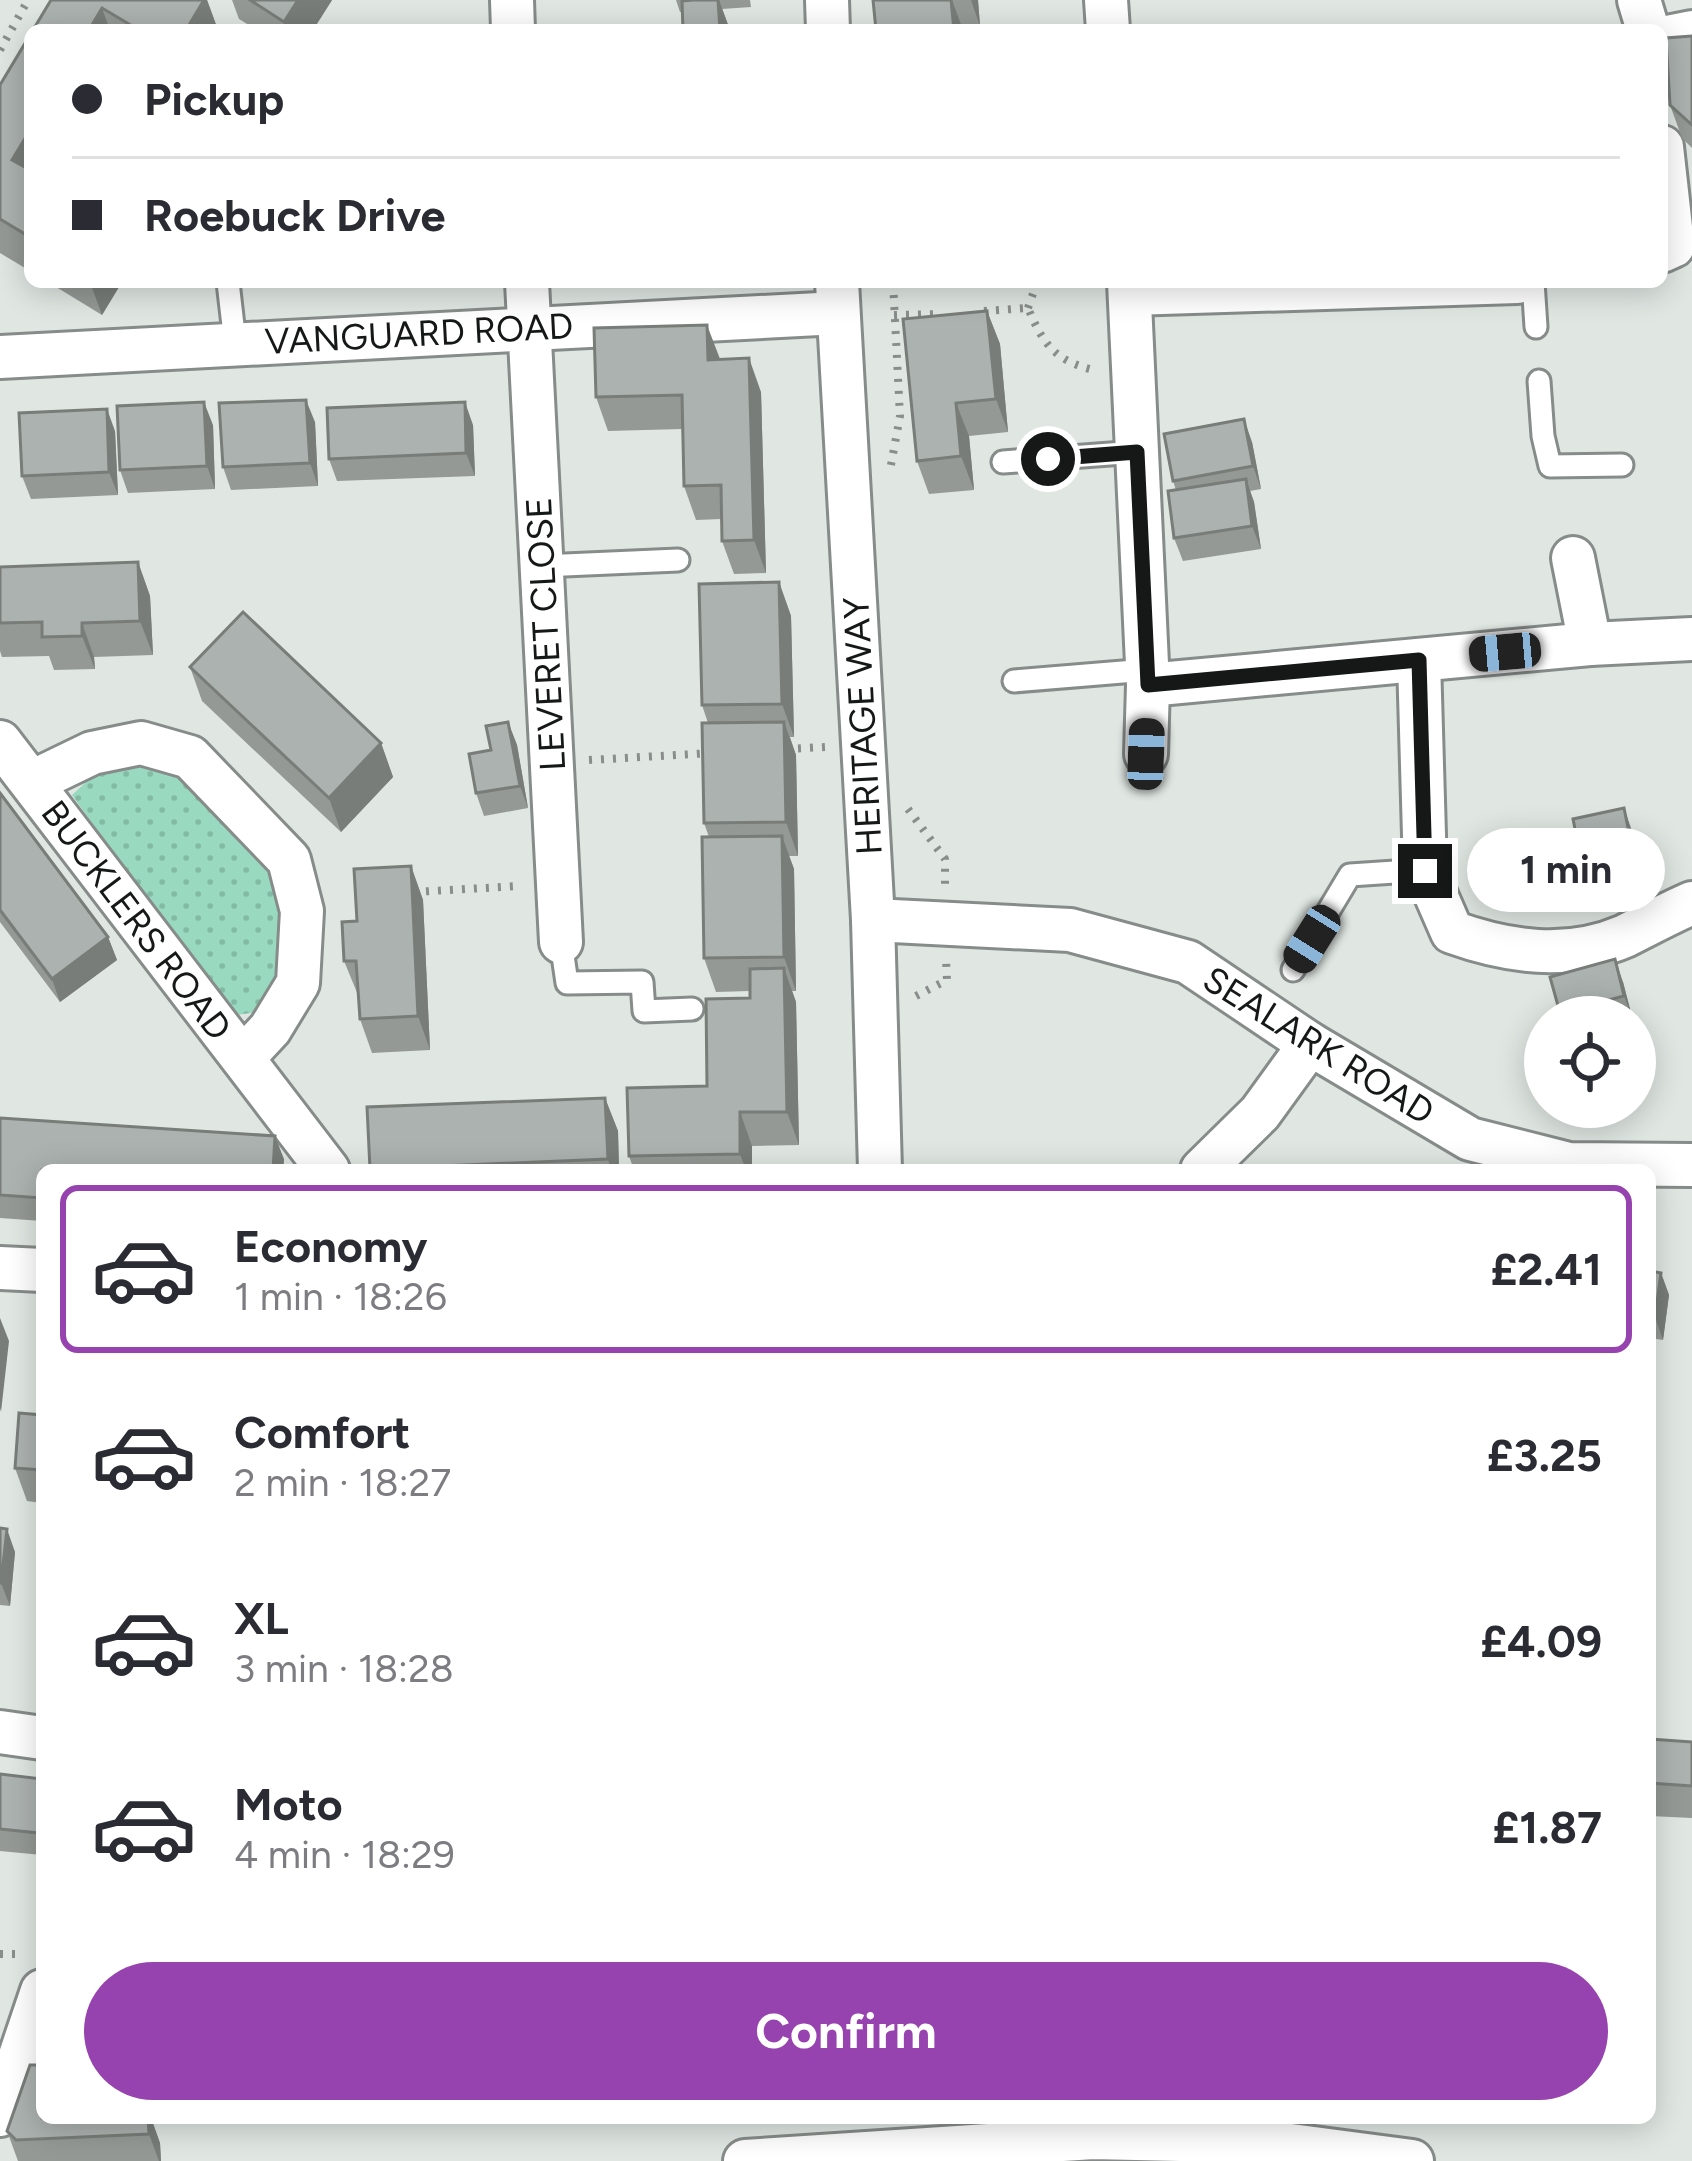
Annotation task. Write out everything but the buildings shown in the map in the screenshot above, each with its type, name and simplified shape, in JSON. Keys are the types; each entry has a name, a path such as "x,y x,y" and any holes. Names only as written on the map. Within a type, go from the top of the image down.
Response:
{"street":[{"path":"1668,206 1672,246 1668,248"},
{"name":"LEVERET CLOSE","path":"527,288 561,942"},
{"path":"1129,288 1148,678 1146,754"},
{"name":"VANGUARD ROAD","path":"0,356 529,326 838,297"},
{"name":"HERITAGE WAY","path":"838,297 873,920 880,1164"},
{"path":"1573,558 1590,644"},
{"path":"1148,678 1692,639"},
{"path":"1419,660 1425,871 1452,932 1502,949 1569,951 1620,938 1692,903"},
{"name":"BUCKLERS ROAD","path":"0,742 323,1164"},
{"name":"BUCKLERS ROAD","path":"32,782 92,753 141,742 190,757 290,860 302,911 298,983 270,1029 243,1058"},
{"name":"SEALARK ROAD","path":"873,920 1070,930 1188,962 1310,1044 1470,1138 1559,1164"},
{"path":"1208,1164 1260,1113 1310,1044"},
{"name":"SEALARK ROAD","path":"1656,1166 1692,1165"},
{"path":"0,1268 36,1270"},
{"path":"0,1732 36,1737"},
{"path":"0,2115 36,2009"},
{"path":"746,2161 926,2142 1094,2138 1230,2139 1412,2161"}],"lane":[{"path":"229,288 235,343"},
{"path":"1533,288 1536,327"},
{"path":"1539,381 1550,466 1622,465"},
{"path":"1003,462 1137,452"},
{"path":"542,566 679,560"},
{"path":"1015,681 1148,678"},
{"path":"1292,970 1350,875 1425,871"},
{"path":"561,942 567,983 642,982 644,1011 692,1009"}],"path":[{"path":"0,50 28,0"},
{"path":"889,474 900,416 893,288"},
{"path":"1034,288 1028,308 1041,340 1056,356 1100,372 1133,369"},
{"path":"983,311 1028,308"},
{"path":"895,315 939,314"},
{"path":"784,749 831,747"},
{"path":"551,761 715,753"},
{"path":"906,805 945,859"},
{"path":"393,893 557,884"}],"green space":[{"path":"138,760 183,768 269,868 280,914 282,976 264,1011 229,1016 72,795 102,767"}],"route":[{"path":"1048,459 1137,452 1148,685 1419,660 1425,871"}]}
